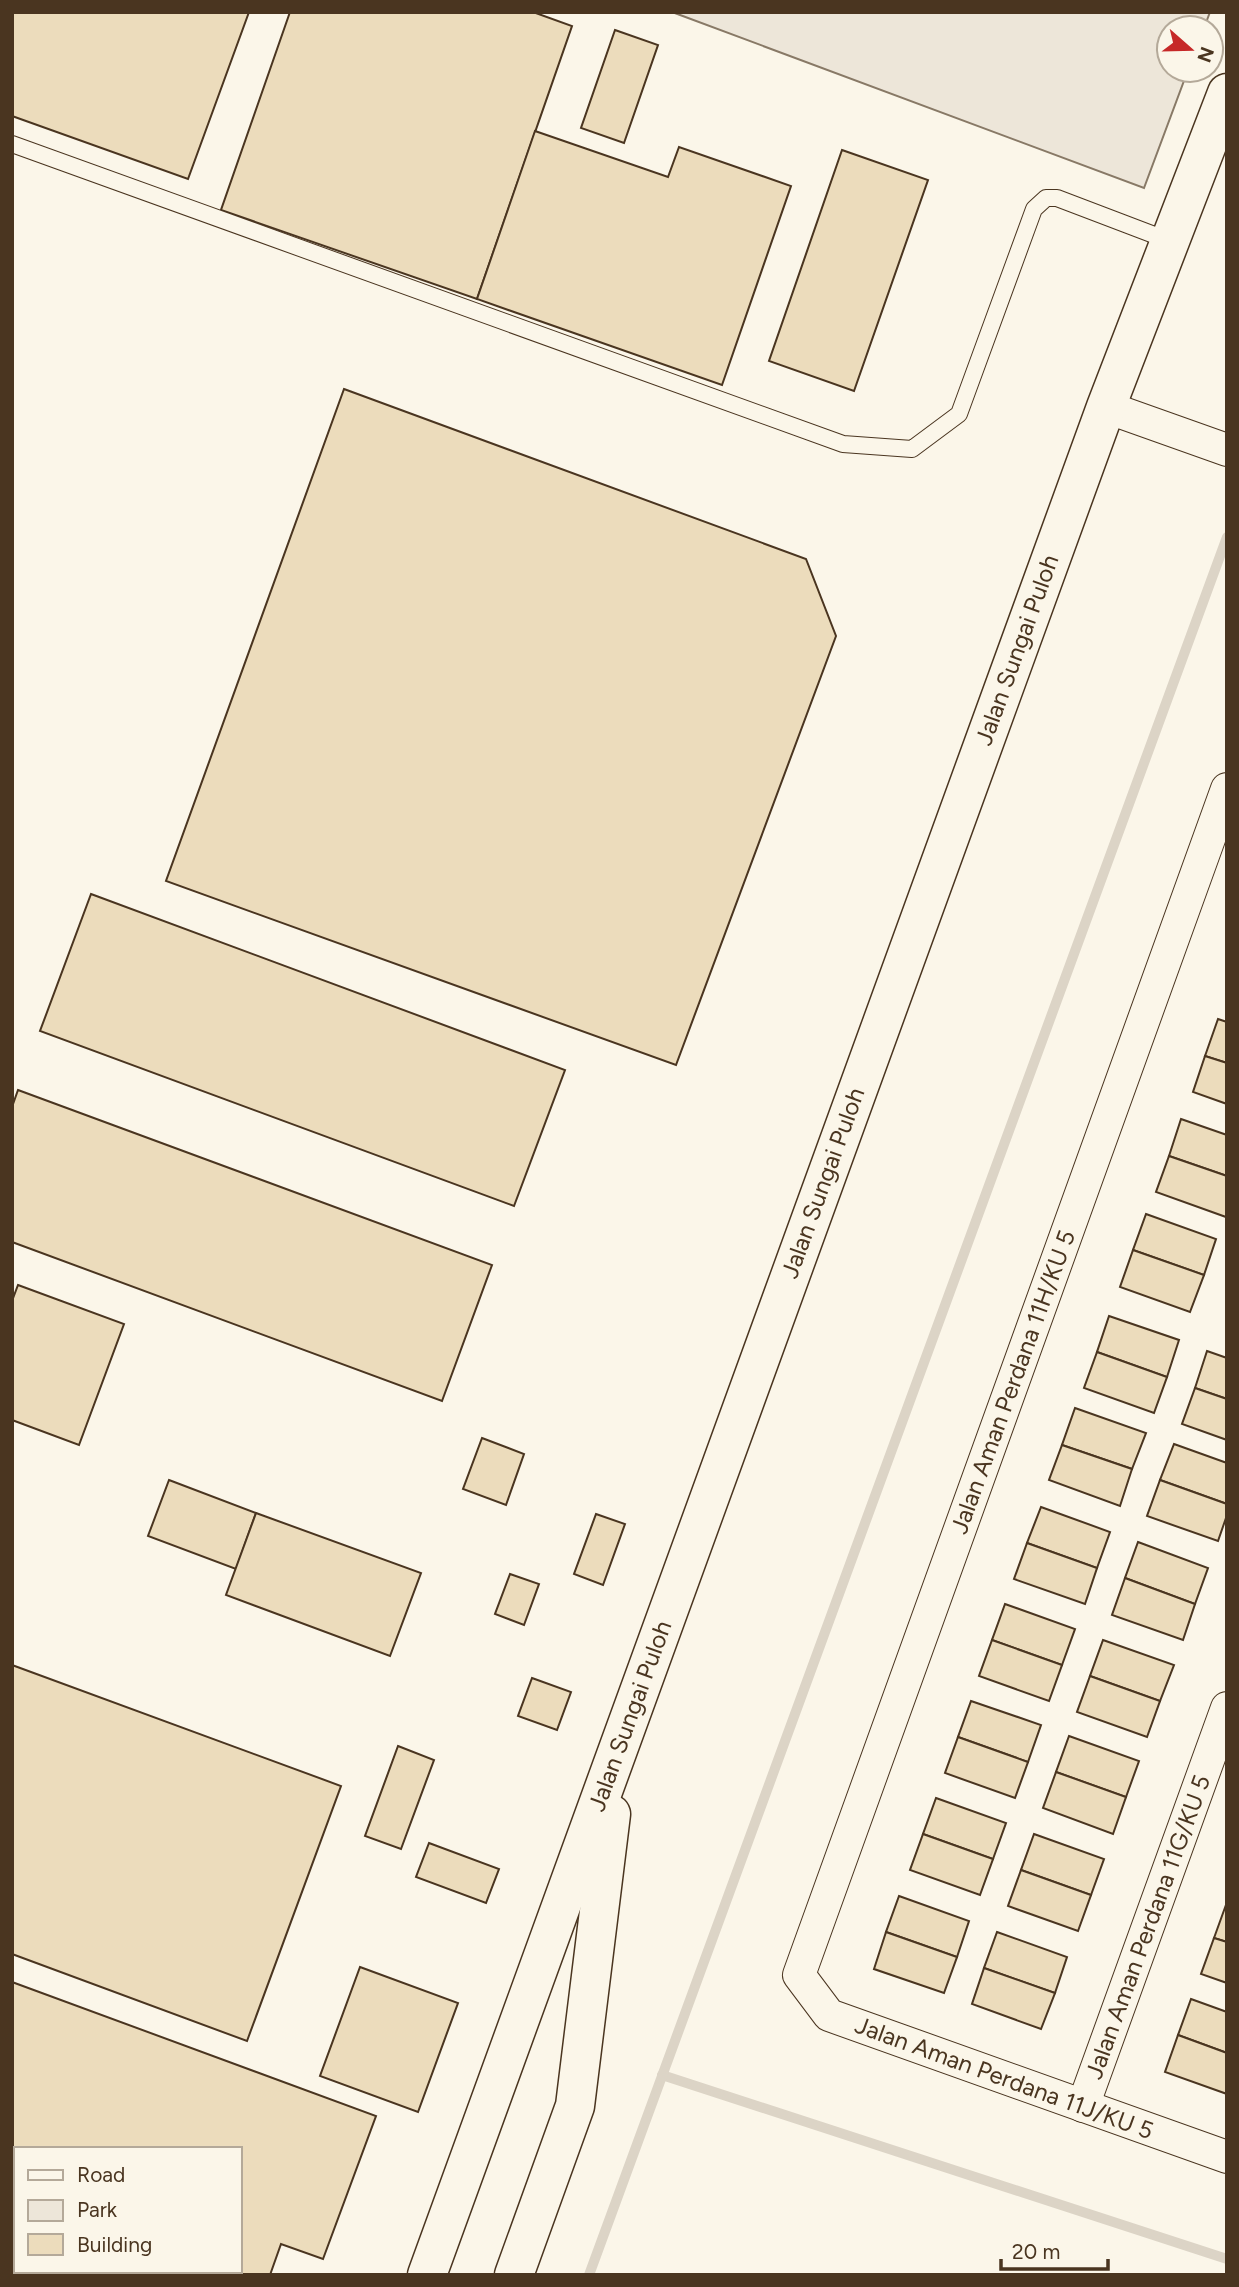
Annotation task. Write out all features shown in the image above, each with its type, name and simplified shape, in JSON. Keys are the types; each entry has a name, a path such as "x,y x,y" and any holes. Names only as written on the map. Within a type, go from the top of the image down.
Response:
{"street":[{"name":"Jalan Sungai Puloh","path":"427,2275 1106,407 1227,93"},
{"path":"1106,407 1221,448"},
{"name":"Jalan Aman Perdana 11H/KU 5","path":"799,1975 1227,789"},
{"name":"Jalan Aman Perdana 11G/KU 5","path":"1083,2106 1227,1708"},
{"path":"514,2275 576,2106 619,1746"},
{"name":"Jalan Aman Perdana 11J/KU 5","path":"799,1975 829,2015 1227,2157"}],"lane":[{"path":"12,144 842,444 912,449 959,414 1034,209 1045,198 1058,198 1170,241"}],"green space":[{"path":"672,12 1210,12 1155,14 1155,84 1183,84 1144,188"}],"building":[{"path":"12,12 249,12 188,179 12,116"},
{"path":"290,12 533,12 572,26 477,299 221,210"},
{"path":"615,30 658,45 624,143 581,128"},
{"path":"535,131 668,177 679,147 791,186 722,385 477,299"},
{"path":"842,150 928,180 854,391 769,361"},
{"path":"344,389 806,559 836,636 676,1065 166,881"},
{"path":"91,894 565,1070 514,1206 40,1031"},
{"path":"1218,1019 1227,1022 1227,1063 1205,1056"},
{"path":"1205,1056 1227,1063 1227,1104 1193,1092"},
{"path":"18,1090 492,1265 442,1401 12,1242 12,1107"},
{"path":"1181,1119 1227,1135 1227,1176 1169,1156"},
{"path":"1169,1156 1227,1176 1226,1217 1156,1192"},
{"path":"1146,1214 1216,1239 1204,1275 1133,1250"},
{"path":"1133,1250 1204,1275 1190,1312 1120,1287"},
{"path":"18,1285 124,1324 79,1445 12,1420 12,1301"},
{"path":"1109,1316 1179,1340 1167,1377 1097,1352"},
{"path":"1207,1351 1227,1358 1227,1399 1195,1388"},
{"path":"1097,1352 1167,1377 1154,1413 1084,1388"},
{"path":"1195,1388 1227,1399 1227,1440 1182,1424"},
{"path":"1075,1408 1146,1433 1132,1469 1062,1445"},
{"path":"482,1438 524,1454 506,1505 463,1489"},
{"path":"1174,1444 1227,1463 1227,1504 1160,1480"},
{"path":"1062,1445 1132,1469 1120,1506 1049,1480"},
{"path":"169,1480 256,1513 236,1569 148,1536"},
{"path":"1160,1480 1227,1504 1227,1515 1218,1541 1147,1516"},
{"path":"1041,1507 1110,1532 1097,1568 1027,1543"},
{"path":"256,1513 421,1573 390,1656 226,1595"},
{"path":"596,1514 625,1524 603,1585 574,1574"},
{"path":"1138,1542 1208,1568 1195,1604 1125,1578"},
{"path":"1027,1543 1097,1568 1085,1604 1014,1579"},
{"path":"510,1574 539,1584 524,1625 495,1614"},
{"path":"1125,1578 1195,1604 1183,1640 1112,1615"},
{"path":"1005,1604 1075,1629 1062,1665 992,1640"},
{"path":"992,1640 1062,1665 1049,1701 979,1676"},
{"path":"1103,1640 1174,1665 1160,1701 1090,1676"},
{"path":"12,1665 341,1786 247,2041 12,1954"},
{"path":"1090,1676 1160,1701 1147,1737 1077,1712"},
{"path":"532,1678 571,1692 557,1730 518,1716"},
{"path":"971,1701 1041,1725 1028,1762 958,1737"},
{"path":"1069,1736 1139,1761 1126,1797 1056,1772"},
{"path":"958,1737 1028,1762 1015,1798 945,1773"},
{"path":"398,1746 434,1760 401,1849 365,1836"},
{"path":"1056,1772 1126,1797 1113,1834 1043,1808"},
{"path":"936,1798 1006,1823 993,1859 923,1834"},
{"path":"923,1834 993,1859 980,1895 910,1870"},
{"path":"1034,1834 1104,1859 1091,1895 1021,1870"},
{"path":"429,1843 499,1869 486,1903 416,1877"},
{"path":"1021,1870 1091,1895 1078,1931 1008,1906"},
{"path":"899,1896 969,1921 957,1957 886,1932"},
{"path":"1227,1902 1227,1942 1214,1938"},
{"path":"886,1932 957,1957 944,1993 874,1969"},
{"path":"997,1932 1067,1957 1055,1993 984,1968"},
{"path":"1214,1938 1227,1942 1227,1983 1201,1974"},
{"path":"360,1967 458,2003 418,2112 320,2076"},
{"path":"984,1968 1055,1993 1041,2029 972,2004"},
{"path":"12,1982 376,2116 323,2259 281,2244 270,2275 12,2275"},
{"path":"1191,1999 1227,2012 1227,2053 1178,2035"},
{"path":"1178,2035 1227,2053 1227,2094 1165,2072"}],"waterway":[{"path":"589,2275 1227,537"},
{"path":"662,2075 1227,2259"}]}
